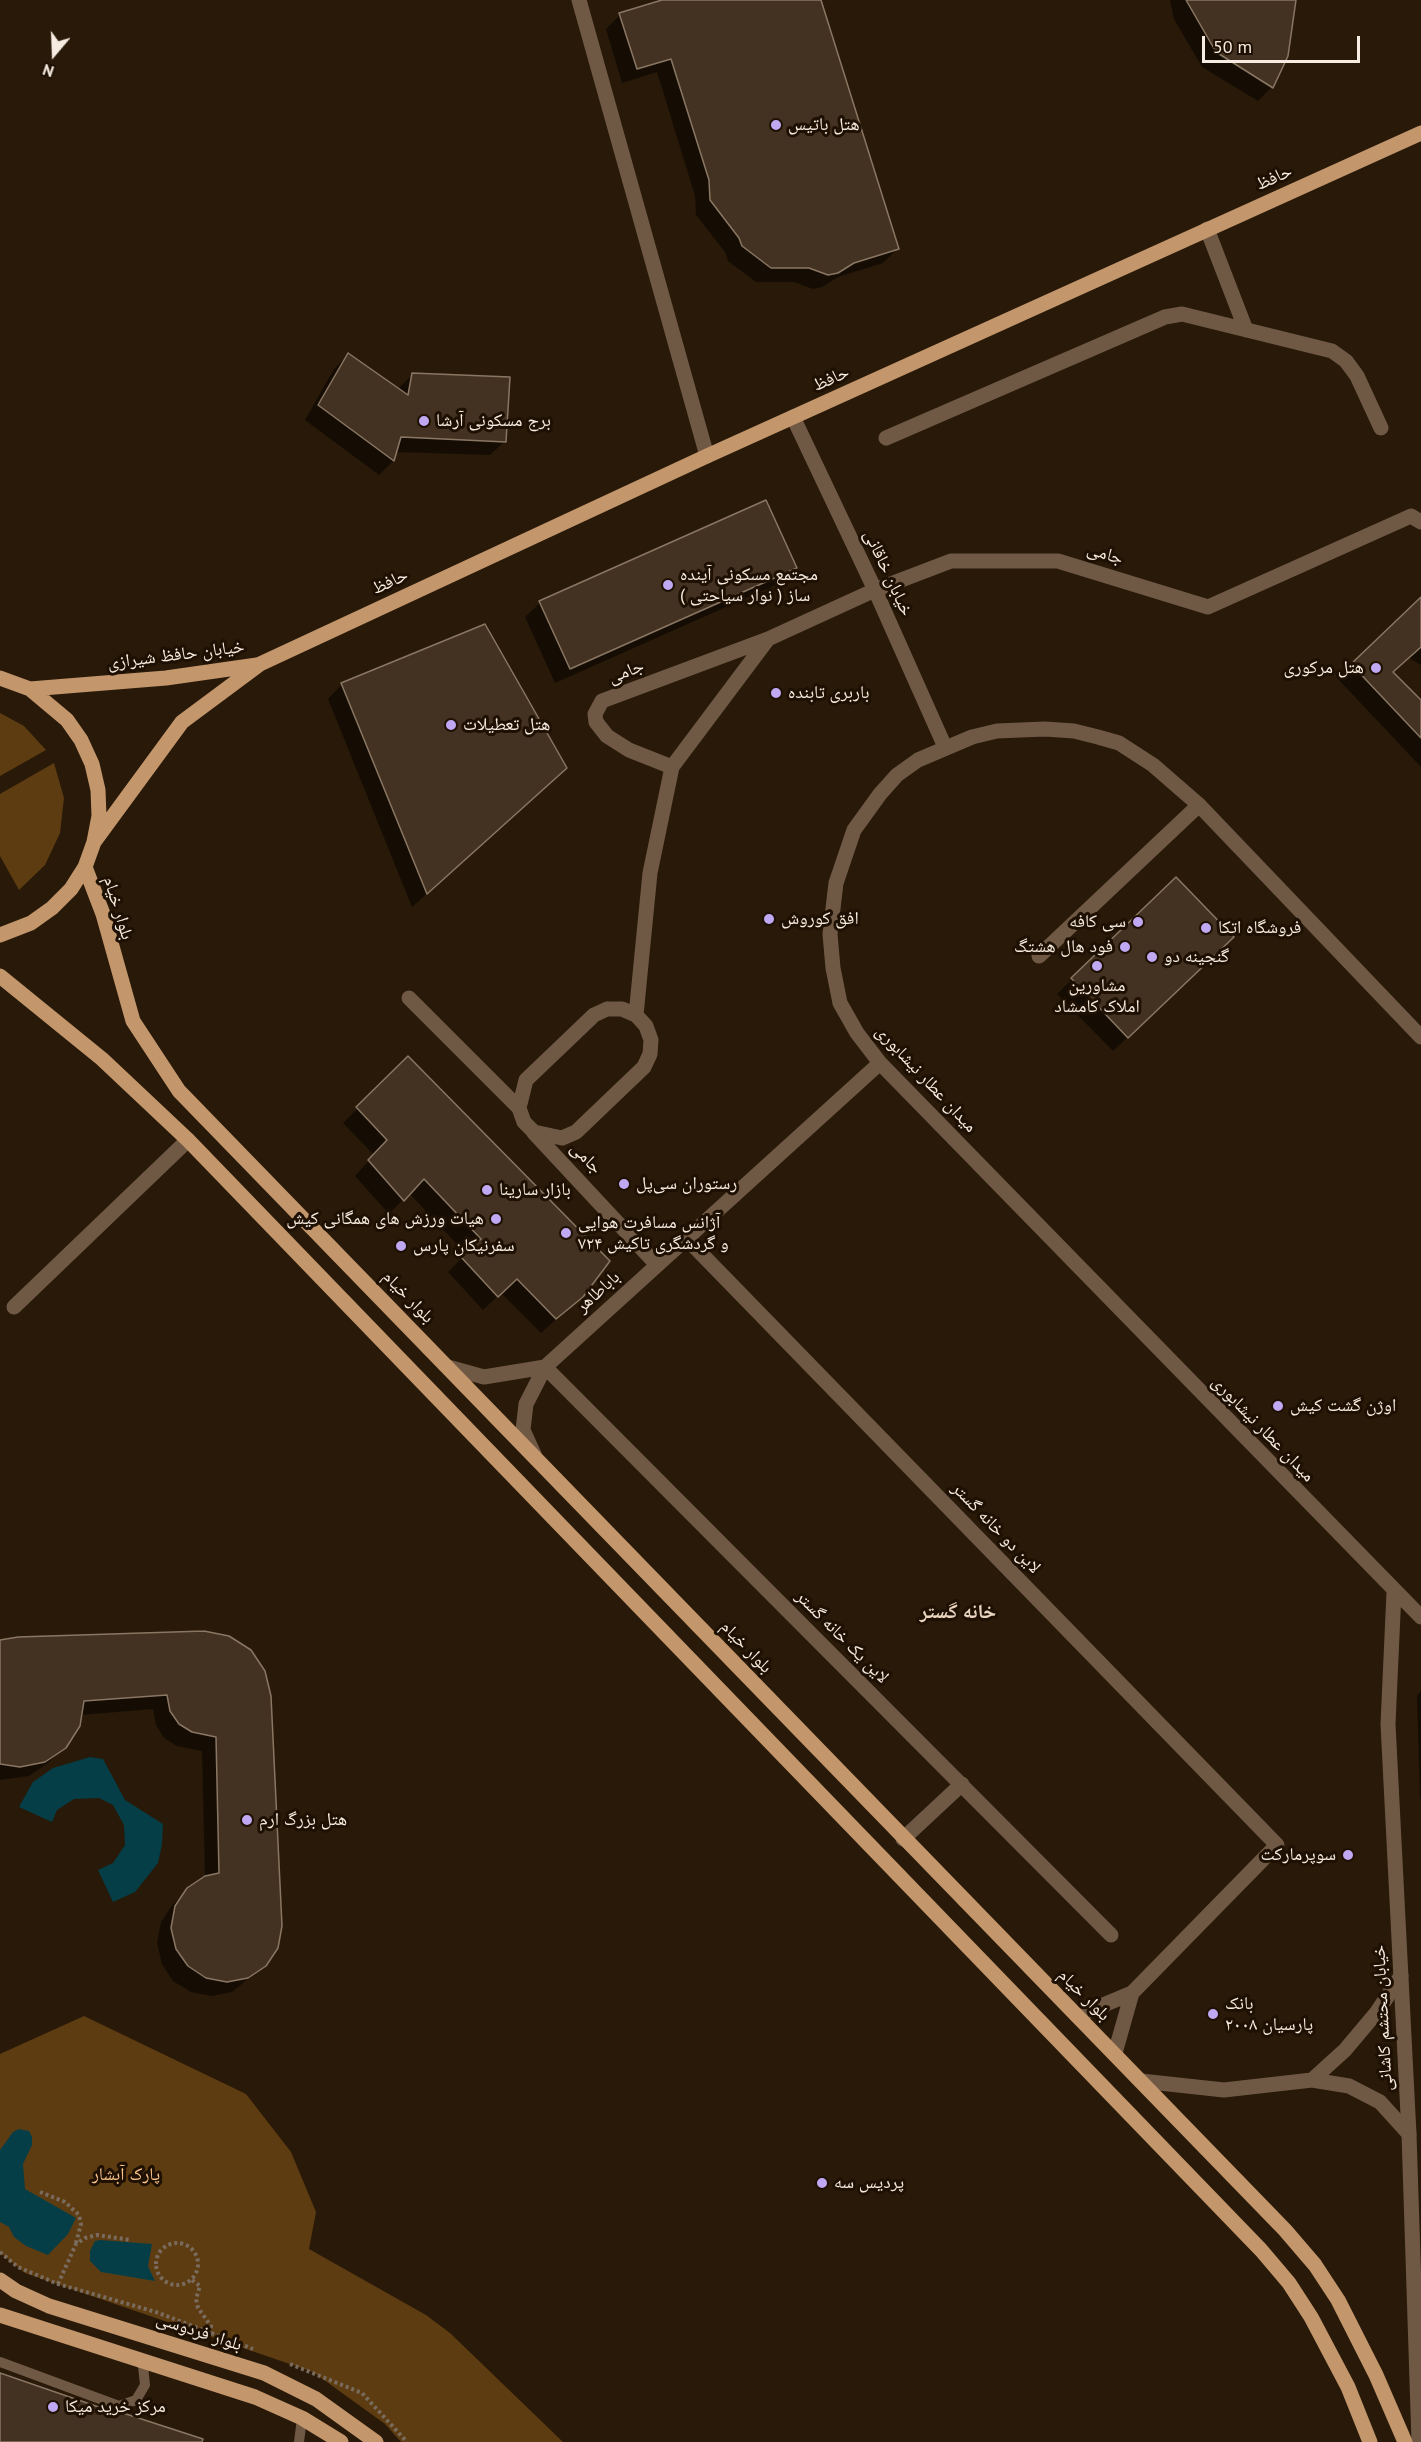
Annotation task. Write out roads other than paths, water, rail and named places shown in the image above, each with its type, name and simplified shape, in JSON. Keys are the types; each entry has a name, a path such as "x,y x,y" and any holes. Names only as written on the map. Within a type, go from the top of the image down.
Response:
{"main road":[{"name":"حافظ","path":"260,664 707,456 1421,132"},
{"name":"خیابان حافظ شیرازی","path":"30,689 166,678 260,664"},
{"name":"خیابان حافظ شیرازی","path":"94,842 182,723 260,664"},
{"path":"0,935 31,923 52,908 71,889 85,867 94,842 99,816 98,790 92,764 81,740 68,720 30,689 3,676"},
{"name":"بلوار خیام","path":"85,867 103,914 133,1021 179,1091 534,1454 903,1839 1115,2053 1285,2230 1315,2265 1358,2337 1405,2442"},
{"path":"0,976 102,1059 188,1140 1261,2250 1289,2283 1311,2317 1348,2387 1370,2442"},
{"name":"بلوار فردوسی","path":"0,2280 16,2291 49,2306 264,2373 316,2399 376,2442"},
{"path":"0,2315 255,2397 303,2418 341,2442"}],"street":[{"path":"579,0 707,456"},
{"path":"1207,229 1246,330"},
{"path":"886,438 1166,317 1182,314 1332,351 1346,361 1381,428"},
{"name":"خیابان خاقانی","path":"793,417 875,590 945,747"},
{"name":"جامی","path":"672,767 629,750 607,736 596,722 595,714 602,701 768,639 875,590 951,561 1058,561 1208,606 1411,516 1421,522"},
{"name":"جامی","path":"534,1132 562,1138 576,1132 644,1067 650,1054 651,1040 646,1026 636,1015 650,873 672,767 768,639"},
{"name":"میدان عطار نیشابوری","path":"1421,1037 1198,805 1153,765 1119,743 1082,733 1045,729 997,731 945,747 897,775 854,830 836,883 830,934 832,968 840,1003 857,1033 880,1063 1394,1592 1421,1617"},
{"path":"1039,956 1198,805"},
{"name":"جامی","path":"409,998 519,1108 524,1122 657,1265"},
{"path":"519,1108 526,1080 594,1015 607,1009 622,1009 636,1015"},
{"name":"باباطاهر","path":"534,1454 523,1430 526,1404 545,1367 880,1063"},
{"path":"14,1307 188,1140"},
{"name":"لاین دو خانه گستر","path":"686,1238 1277,1845 1132,1993"},
{"path":"448,1367 484,1377 545,1367"},
{"name":"لاین یک خانه گستر","path":"545,1367 1111,1935"},
{"name":"خیابان محتشم کاشانی","path":"1394,1592 1388,1724 1409,2134 1419,2442"},
{"path":"903,1839 962,1784"},
{"path":"1312,2080 1345,2050 1377,2012 1401,1976"},
{"path":"1077,2016 1132,1993"},
{"path":"1115,2053 1132,1993"},
{"path":"1141,2082 1224,2090 1312,2080 1349,2086 1380,2102 1409,2134"}],"lane":[{"path":"0,2362 120,2406 128,2404 141,2393 145,2375 137,2359"},
{"path":"299,2442 303,2418"}],"water":[{"path":"90,1757 103,1759 125,1800 163,1824 158,1863 135,1892 113,1902 98,1870 113,1863 125,1845 124,1825 113,1805 99,1798 74,1799 57,1810 52,1822 19,1807 33,1782 53,1768"},
{"path":"19,2129 29,2131 32,2137 32,2145 23,2164 25,2189 76,2218 68,2234 48,2255 26,2246 14,2237 9,2227 0,2222 0,2150 13,2132"},
{"path":"95,2241 152,2244 148,2266 155,2281 101,2272 90,2261 90,2251"}],"place":[{"name":"هتل باتیس","path":"776,125"},
{"name":"برج مسکونی آرشا","path":"424,421"},
{"name":"مجتمع مسکونی آینده ساز ( نوار سیاحتی )","path":"668,585"},
{"name":"هتل مرکوری","path":"1376,668"},
{"name":"باربری تابنده","path":"776,693"},
{"name":"هتل تعطیلات","path":"451,725"},
{"name":"افق کوروش","path":"769,919"},
{"name":"سی کافه","path":"1138,922"},
{"name":"فروشگاه اتکا","path":"1206,928"},
{"name":"فود هال هشتگ","path":"1125,947"},
{"name":"گنجینه دو","path":"1152,957"},
{"name":"مشاورین املاک کامشاد","path":"1097,966"},
{"name":"رستوران سی‌پل","path":"624,1184"},
{"name":"بازار سارینا","path":"487,1190"},
{"name":"هیات ورزش های همگانی کیش","path":"496,1219"},
{"name":"آژانس مسافرت هوایی و گردشگری تاکیش ۷۲۴","path":"566,1233"},
{"name":"سفرنیکان پارس","path":"401,1246"},
{"name":"اوژن گشت كيش","path":"1278,1406"},
{"name":"هتل بزرگ ارم","path":"247,1820"},
{"name":"سوپرمارکت","path":"1348,1855"},
{"name":"بانک پارسیان ۲۰۰۸","path":"1213,2014"},
{"name":"پردیس سه","path":"822,2183"},
{"name":"مرکز خرید میکا","path":"53,2407"}],"district":[{"name":"خانه گستر","path":"958,1612"}],"park label":[{"name":"پارک آبشار","path":"126,2175"}]}
